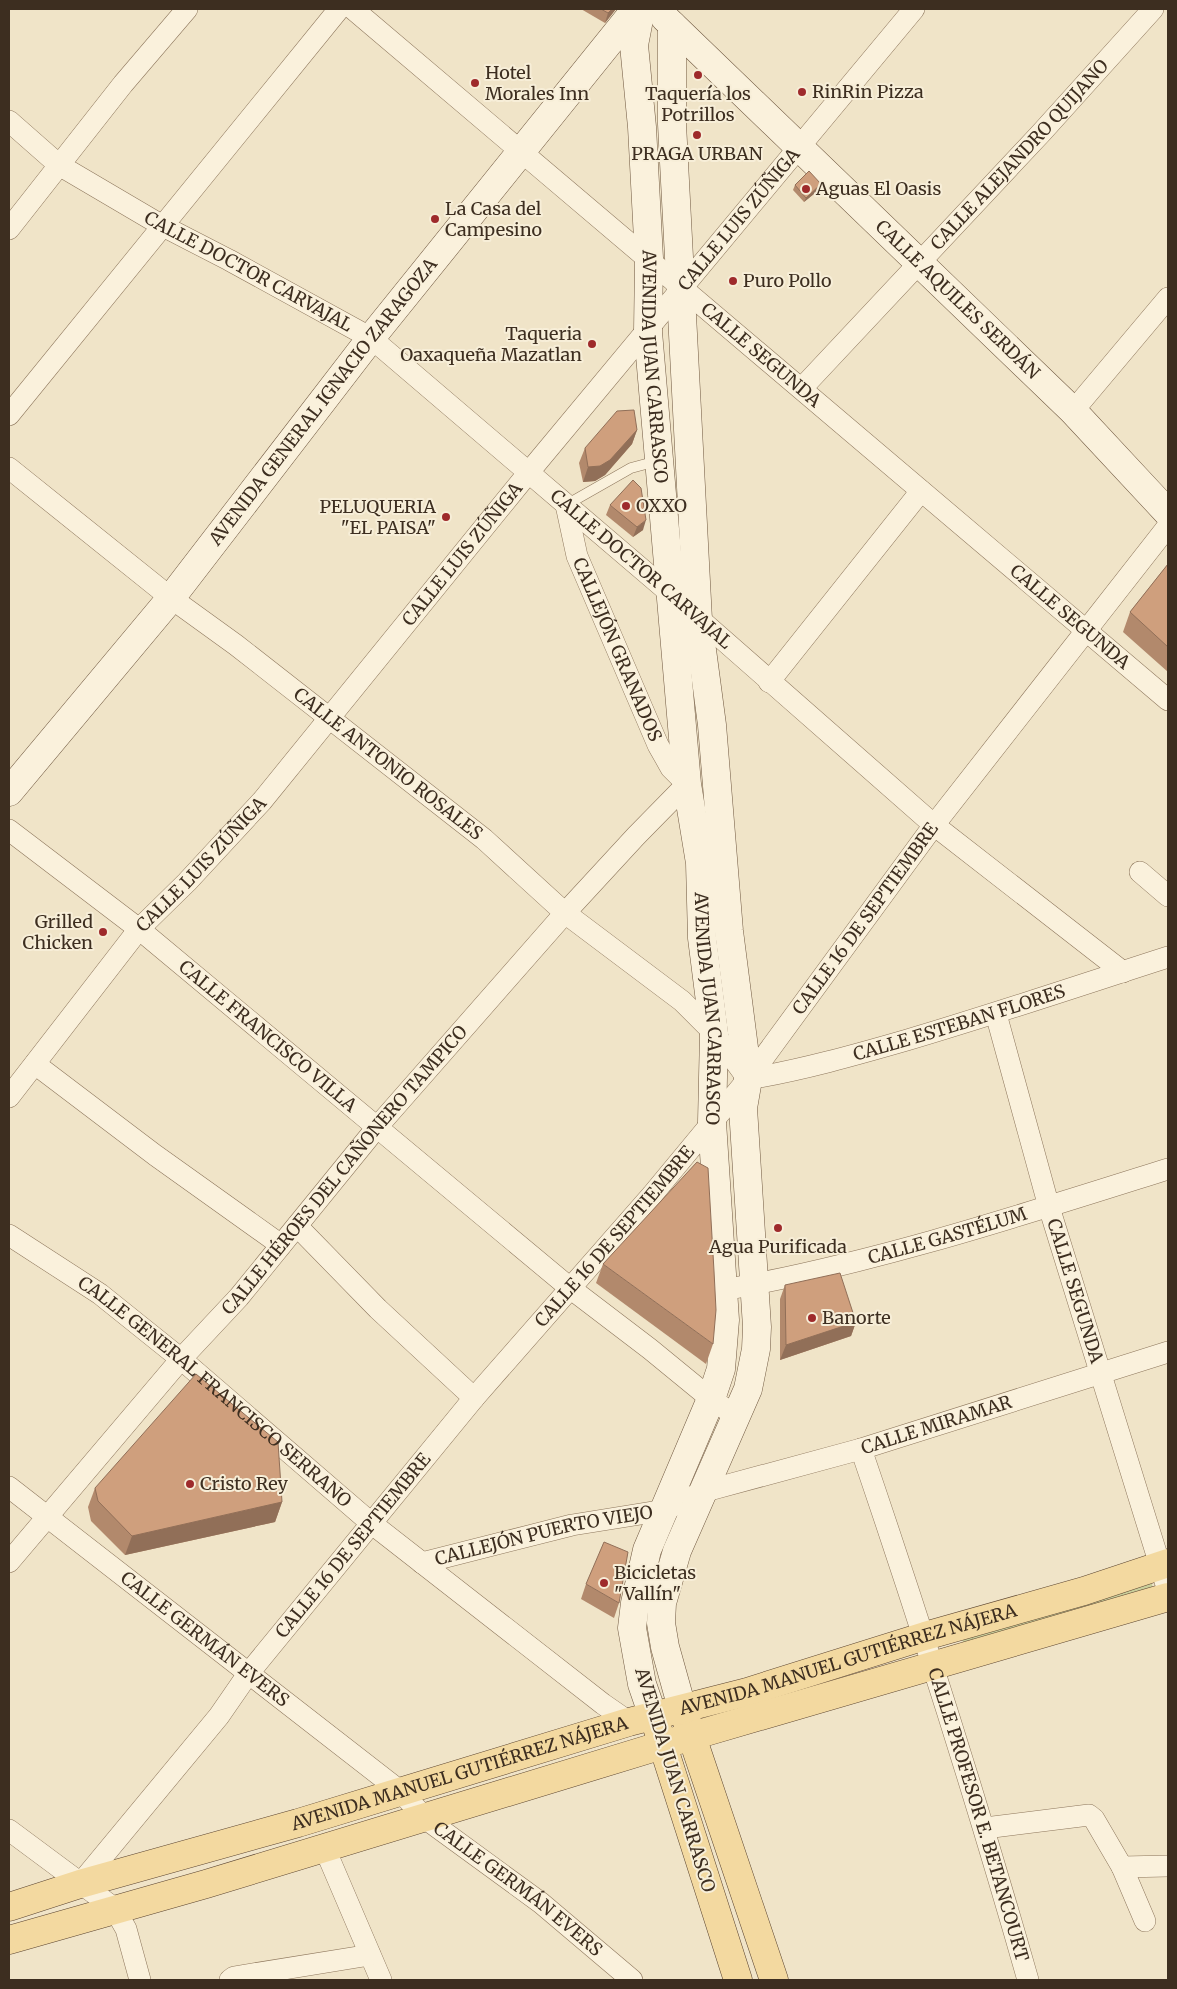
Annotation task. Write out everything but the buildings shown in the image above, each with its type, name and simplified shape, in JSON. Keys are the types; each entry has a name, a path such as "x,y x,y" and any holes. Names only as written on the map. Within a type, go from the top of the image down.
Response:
{"main road":[{"name":"AVENIDA MANUEL GUTIÉRREZ NÁJERA","path":"9,1907 80,1884 236,1842 641,1719 747,1692 925,1636 1084,1591 1164,1564"},
{"name":"AVENIDA MANUEL GUTIÉRREZ NÁJERA","path":"9,1940 114,1908 324,1849 692,1736 1168,1596"},
{"name":"AVENIDA JUAN CARRASCO","path":"682,1708 774,1980"},
{"name":"AVENIDA JUAN CARRASCO","path":"641,1719 663,1745 738,1980"}],"street":[{"path":"9,229 123,84 187,9"},
{"path":"9,415 161,225 339,9"},
{"name":"CALLE SEGUNDA","path":"353,9 522,150 649,258 682,289 802,388 1168,700"},
{"name":"AVENIDA GENERAL IGNACIO ZARAGOZA","path":"9,792 171,598 371,338 636,9"},
{"name":"AVENIDA JUAN CARRASCO","path":"641,1719 642,1684 632,1628 647,1550 711,1399 721,1369 725,1346 712,1122 714,1033 702,938 700,863 687,784 648,332 649,258 642,127 634,45 642,9"},
{"name":"CALLE LUIS ZÚÑIGA","path":"9,1097 139,930 187,882 262,801 529,472 648,332 914,9"},
{"name":"CALLE ALEJANDRO QUIJANO","path":"802,388 1042,132 1153,9"},
{"name":"AVENIDA JUAN CARRASCO","path":"663,17 672,124 682,289 698,620 712,724 715,781 730,940 748,1079 743,1108 757,1327 756,1349 748,1389 702,1492 671,1568 662,1603 662,1631 682,1708"},
{"name":"CALLE AQUILES SERDÁN","path":"663,17 1073,411 1168,513"},
{"name":"CALLE DOCTOR CARVAJAL","path":"9,121 59,165 161,225 371,338 529,472 934,825 1123,972"},
{"path":"642,127 672,124"},
{"path":"1073,411 1168,298"},
{"path":"658,461 690,459"},
{"name":"CALLE ANTONIO ROSALES","path":"9,468 171,598 329,717 484,839 565,913 682,1000 714,1033 748,1079"},
{"path":"769,682 922,491"},
{"name":"CALLEJÓN GRANADOS","path":"566,505 577,556 658,745 671,768 687,784"},
{"name":"CALLE 16 DE SEPTIEMBRE","path":"80,1884 220,1716 248,1674 370,1523 474,1398 652,1195 748,1079 934,825 1168,526"},
{"path":"687,784 715,781"},
{"name":"CALLE HÉROES DEL CAÑONERO TAMPICO","path":"9,1562 182,1359 239,1297 378,1126 565,913 687,784"},
{"name":"CALLE FRANCISCO VILLA","path":"9,830 139,930 257,1030 378,1126 570,1288 650,1349 711,1399 736,1416"},
{"path":"1140,872 1168,896"},
{"name":"CALLE ESTEBAN FLORES","path":"748,1079 822,1064 996,1014 1168,957"},
{"name":"CALLE SEGUNDA","path":"996,1014 1049,1207 1101,1374 1164,1564 1168,1591"},
{"path":"35,1064 155,1155 282,1245"},
{"name":"CALLE GASTÉLUM","path":"723,1290 836,1268 1049,1207 1168,1169"},
{"path":"297,1226 378,1309 474,1398"},
{"name":"CALLE GENERAL FRANCISCO SERRANO","path":"9,1235 100,1294 182,1359 370,1523 603,1704 641,1719"},
{"name":"CALLE MIRAMAR","path":"665,1510 702,1492 861,1448 1168,1352"},
{"name":"CALLE PROFESOR E. BETANCOURT","path":"861,1448 925,1636 985,1828 1028,1980"},
{"name":"CALLE GERMÁN EVERS","path":"9,1487 400,1791 426,1818 541,1904 632,1980"},
{"name":"CALLEJÓN PUERTO VIEJO","path":"422,1563 572,1525 665,1510"},
{"path":"985,1828 1088,1815 1094,1819 1122,1867 1145,1921"},
{"path":"9,1830 114,1908 126,1929 140,1980"},
{"path":"324,1849 381,1980"},
{"path":"1122,1867 1168,1866"},
{"path":"230,1980 234,1977 370,1955"}],"lane":[{"path":"566,505 631,468 658,461"}],"green space":[{"path":"1148,1580 1152,1584 1153,1589 965,1647 961,1637"}],"place":[{"name":"Taquería los Potrillos","path":"698,75"},
{"name":"Hotel Morales Inn","path":"475,83"},
{"name":"RinRin Pizza","path":"802,92"},
{"name":"PRAGA URBAN","path":"697,135"},
{"name":"Aguas El Oasis","path":"806,189"},
{"name":"La Casa del Campesino","path":"435,219"},
{"name":"Puro Pollo","path":"733,281"},
{"name":"Taqueria Oaxaqueña Mazatlan","path":"592,344"},
{"name":"OXXO","path":"626,506"},
{"name":"PELUQUERIA \"EL PAISA\"","path":"446,517"},
{"name":"Grilled Chicken","path":"103,932"},
{"name":"Agua Purificada","path":"778,1228"},
{"name":"Banorte","path":"812,1318"},
{"name":"Cristo Rey","path":"190,1484"},
{"name":"Bicicletas \"Vallín\"","path":"604,1583"}]}
